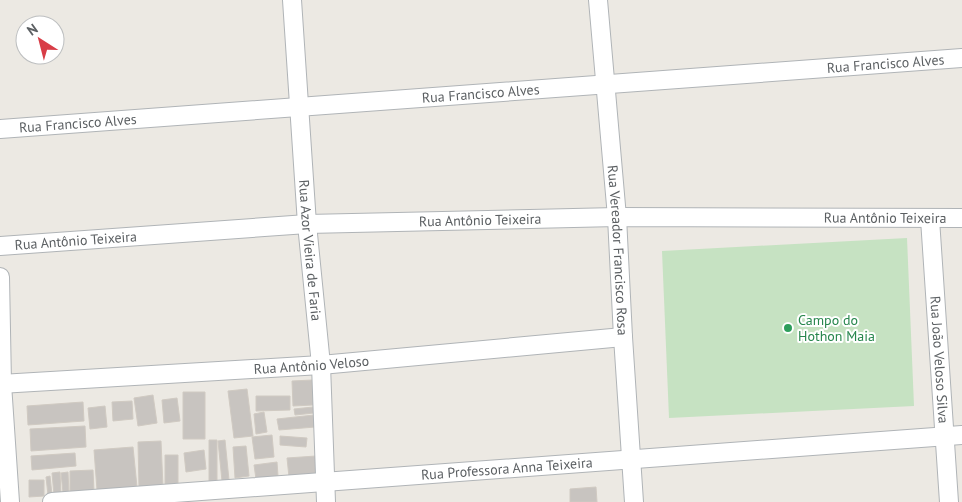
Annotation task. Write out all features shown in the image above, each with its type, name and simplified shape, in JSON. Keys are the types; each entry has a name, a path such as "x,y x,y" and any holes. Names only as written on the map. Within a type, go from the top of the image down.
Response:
{"street":[{"name":"Rua Azor Vieira de Faria","path":"292,0 307,224 321,365 326,502"},
{"name":"Rua Vereador Francisco Rosa","path":"598,0 617,217 634,502"},
{"name":"Rua Francisco Alves","path":"0,129 962,58"},
{"name":"Rua Antônio Teixeira","path":"0,246 307,224 617,217 962,218"},
{"name":"Rua João Veloso Silva","path":"930,218 949,502"},
{"path":"0,278 1,384 10,502"},
{"name":"Rua Antônio Veloso","path":"1,384 321,365 623,337"},
{"name":"Rua Professora Anna Teixeira","path":"52,502 962,435"}],"green space":[{"name":"Campo do Hothon Maia","path":"907,238 914,406 669,418 662,251"}],"building":[{"path":"312,380 313,405 293,406 292,381"},
{"path":"247,389 253,436 234,438 228,391"},
{"path":"183,392 205,392 205,439 183,439"},
{"path":"153,395 157,423 138,426 134,398"},
{"path":"256,396 290,396 290,410 256,411"},
{"path":"177,398 180,421 164,423 162,400"},
{"path":"132,401 133,419 113,421 112,402"},
{"path":"83,402 84,421 28,425 27,406"},
{"path":"105,406 107,427 90,429 88,408"},
{"path":"313,407 314,413 295,415 294,409"},
{"path":"264,412 267,432 256,434 254,414"},
{"path":"314,415 315,427 279,430 277,419"},
{"path":"85,426 86,447 31,451 30,429"},
{"path":"272,435 274,457 255,459 252,437"},
{"path":"280,436 307,438 306,447 280,445"},
{"path":"209,440 217,440 217,483 209,483"},
{"path":"225,440 229,480 222,481 218,441"},
{"path":"161,441 163,487 139,488 138,442"},
{"path":"246,446 249,476 235,478 233,447"},
{"path":"133,447 137,487 97,490 94,450"},
{"path":"204,450 206,469 186,472 184,453"},
{"path":"75,453 76,466 32,470 31,456"},
{"path":"165,455 178,455 178,484 165,484"},
{"path":"316,456 317,474 289,477 287,458"},
{"path":"277,462 278,476 256,479 254,465"},
{"path":"93,470 94,492 70,493 70,471"},
{"path":"60,472 61,494 54,495 52,473"},
{"path":"68,472 69,493 63,493 61,473"},
{"path":"50,476 52,495 48,495 46,477"},
{"path":"29,480 44,480 44,496 29,497"},
{"path":"596,487 597,502 570,502 570,489"}],"place":[{"name":"Campo do Hothon Maia","path":"788,328"}]}
